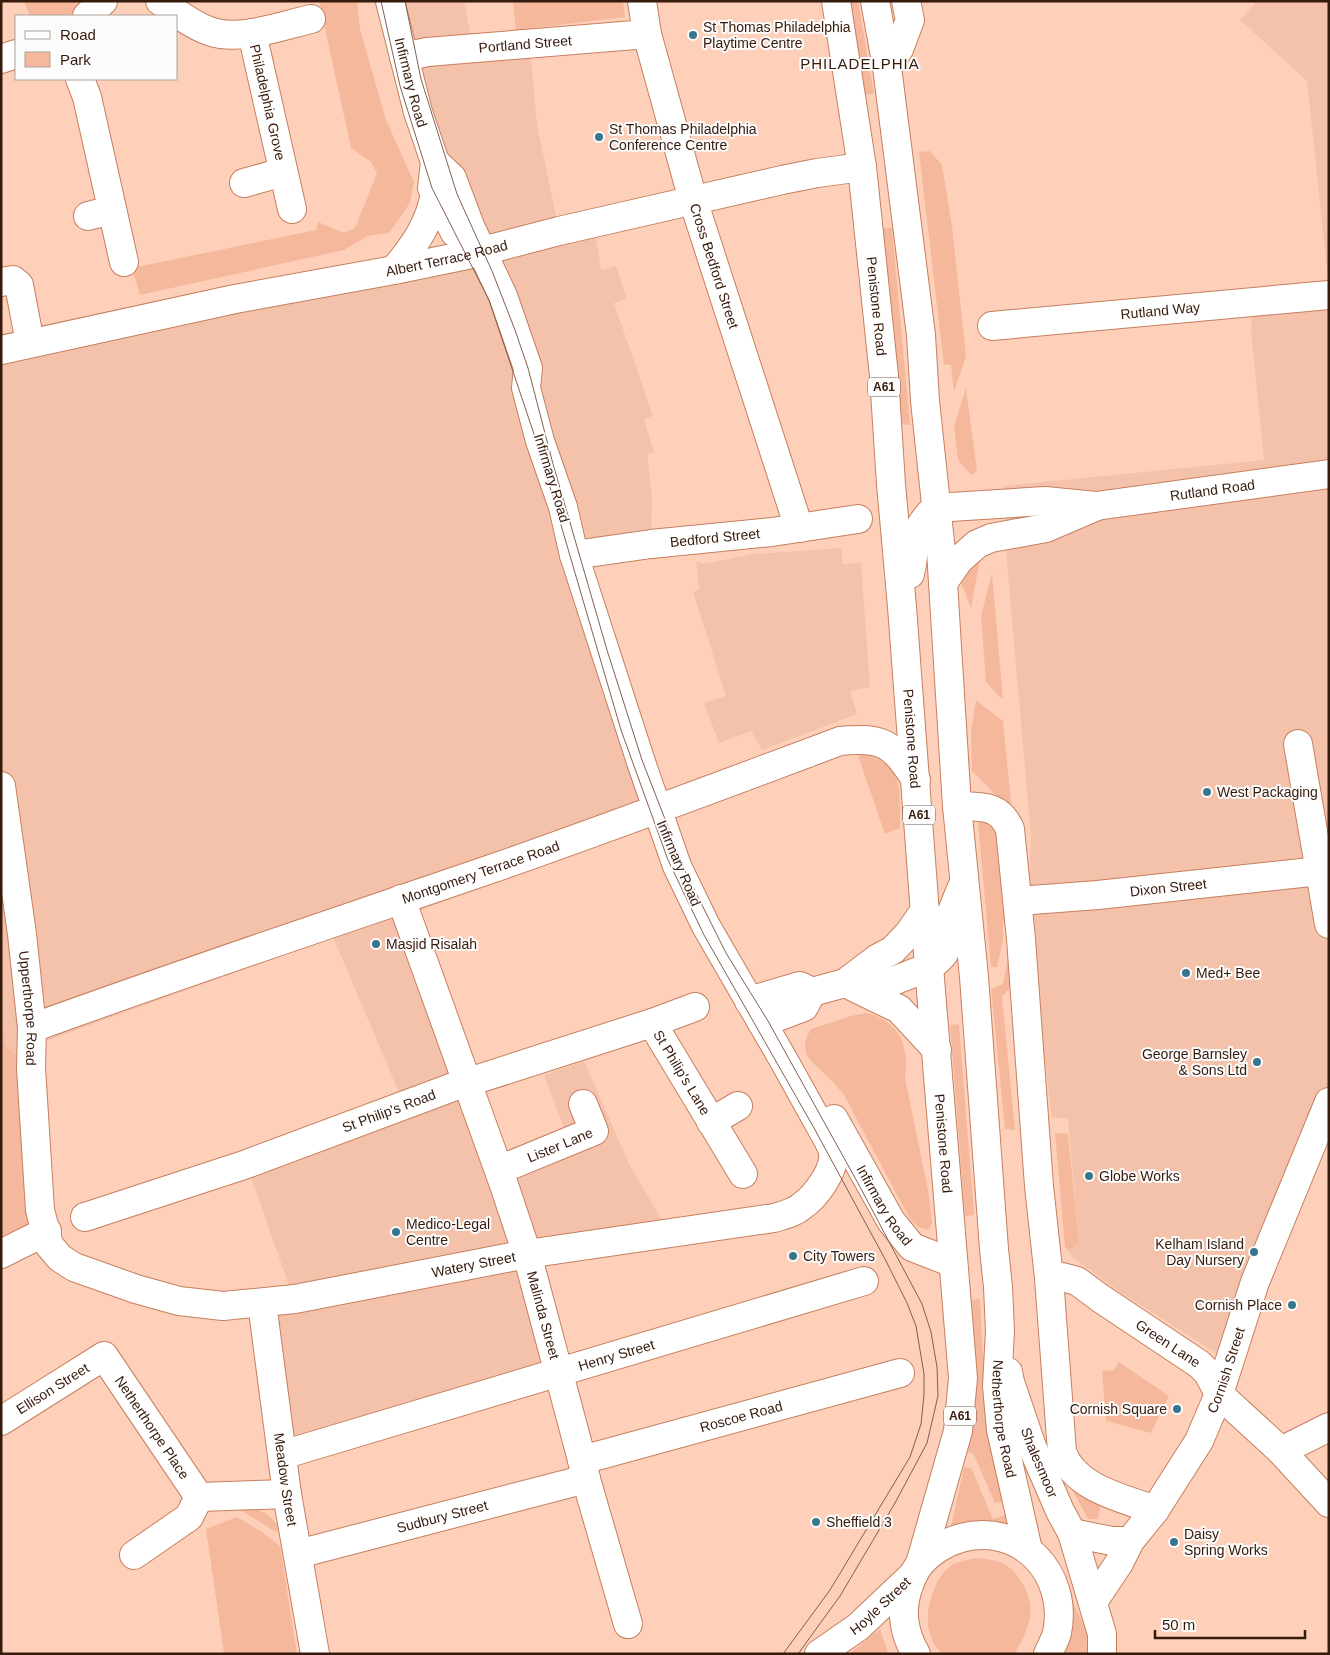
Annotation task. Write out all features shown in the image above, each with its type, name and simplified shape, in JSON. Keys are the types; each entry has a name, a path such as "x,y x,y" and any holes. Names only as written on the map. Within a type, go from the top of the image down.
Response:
{"main road":[{"path":"88,15 103,1"},
{"name":"Philadelphia Grove","path":"160,1 209,31 230,36 311,19"},
{"name":"Infirmary Road","path":"390,1 418,112 435,162 432,188 475,253"},
{"name":"Cross Bedford Street","path":"642,1 647,34 693,200 799,528"},
{"name":"Penistone Road","path":"836,1 862,167 884,376 929,967 963,1378 958,1431 917,1569"},
{"name":"A61","path":"875,1 887,67 921,335 925,401 942,583 957,806 974,977 998,1287"},
{"path":"887,67 899,49 910,20 906,1"},
{"name":"Philadelphia Grove","path":"252,32 292,210"},
{"name":"Portland Street","path":"404,57 427,52 647,34"},
{"path":"1,59 15,54"},
{"path":"80,80 87,97 100,213 124,262"},
{"name":"Infirmary Road","path":"435,162 452,178 464,210 487,292 514,372 526,388 544,453 563,507 574,555 657,810 677,866 706,926 806,1101 832,1115 892,1221 912,1247 974,1270 998,1287"},
{"path":"862,167 875,170 890,177 903,188"},
{"name":"Albert Terrace Road","path":"1,350 246,297 475,253 559,231 693,200 817,173 862,167"},
{"name":"Philadelphia Grove","path":"244,183 283,172"},
{"path":"394,270 414,246 422,232 432,209 435,193"},
{"path":"1,282 13,280 19,285 30,343"},
{"name":"Rutland Way","path":"992,326 1329,295"},
{"name":"Rutland Road","path":"936,508 1045,500 1096,506 1329,474"},
{"name":"Rutland Road","path":"942,583 959,560 977,544 991,538 1046,528 1096,506"},
{"path":"902,608 918,528 924,519 936,508"},
{"name":"Bedford Street","path":"574,555 651,544 799,528 858,519"},
{"name":"Montgomery Terrace Road","path":"32,1028 133,991 657,810 840,741 878,740 894,750 916,780"},
{"path":"1298,744 1329,924"},
{"name":"Upperthorpe Road","path":"1,786 22,934 32,1028 31,1068 40,1210 47,1231"},
{"path":"957,806 986,807 999,813 1006,821 1010,830 1018,901 1039,1186 1049,1278 1062,1452 1066,1462 1073,1471 1088,1484 1155,1510"},
{"name":"Dixon Street","path":"1018,901 1098,895 1320,871"},
{"path":"755,1012 804,1008 812,992 845,983 888,983 929,967 941,959 947,950 948,924 965,879"},
{"name":"Malinda Street","path":"401,899 499,1170 527,1254 584,1470 628,1624"},
{"path":"845,983 878,958 893,950 910,933 925,910"},
{"path":"845,983 899,1009 937,1050"},
{"name":"St Philip's Road","path":"85,1217 244,1165 467,1083 652,1023 695,1007"},
{"name":"St Philip's Lane","path":"652,1023 743,1174"},
{"name":"Watery Street","path":"47,1231 49,1245 60,1258 74,1267 136,1289 179,1301 223,1306 294,1299 527,1254 774,1218 804,1205 824,1183 833,1164 831,1146 806,1101"},
{"name":"Cornish Street","path":"1090,1597 1119,1563 1130,1541 1155,1510 1199,1441 1219,1394 1255,1282 1329,1102"},
{"name":"Lister Lane","path":"499,1170 594,1131 583,1104"},
{"name":"St Philip's Lane","path":"710,1122 738,1106"},
{"path":"1,1254 47,1231"},
{"name":"Green Lane","path":"1049,1278 1062,1277 1078,1281 1100,1298 1199,1364 1208,1373 1219,1394 1281,1451 1329,1503"},
{"name":"Henry Street","path":"282,1455 864,1281"},
{"name":"Netherthorpe Road","path":"998,1287 1000,1331 997,1386 1001,1430 1030,1552"},
{"name":"Meadow Street","path":"262,1303 287,1494 315,1654"},
{"name":"Shalesmoor","path":"1000,1331 1010,1382 1031,1444 1060,1511 1072,1533 1104,1647"},
{"name":"Ellison Street","path":"1,1421 104,1356"},
{"name":"Netherthorpe Place","path":"104,1356 199,1497"},
{"name":"Roscoe Road","path":"584,1470 900,1373"},
{"path":"1281,1451 1329,1427"},
{"name":"Sudbury Street","path":"298,1554 584,1470"},
{"path":"134,1555 189,1517 199,1497 287,1494"},
{"path":"1072,1533 1112,1541 1130,1541"},
{"name":"A61","path":"916,1654 907,1634 904,1616 905,1596 917,1569 936,1549 953,1540 970,1536 991,1535 1007,1539 1058,1566 1073,1577 1090,1597"},
{"name":"A61","path":"1030,1552 1048,1572 1057,1592 1060,1614 1056,1635 1048,1654"},
{"name":"Hoyle Street","path":"819,1654 858,1627 917,1569"}],"shaded area":[{"path":"390,1 464,1 473,48 524,44 531,59 537,124 559,231 594,224 601,270 616,266 627,299 614,303 653,416 644,419 654,452 647,454 652,498 651,544 574,556 645,825 405,916 502,1157 565,1131 544,1075 584,1061 631,1168 665,1225 515,1265 543,1364 292,1455 267,1305 294,1300 246,1163 403,1102 333,937 38,1044 31,1068 5,1045 1,1014 1,345 475,253"},
{"path":"1257,1 1329,1 1329,268 1327,269 1307,81 1240,20"},
{"path":"1329,295 1329,1099 1219,1355 1120,1292 1072,1257 1068,1251 1079,1243 1068,1118 1052,1118 1026,906 1017,887 1029,879 1031,836 1007,564 1003,486 1264,460 1251,332 1252,302"},
{"path":"841,548 843,564 861,563 870,687 850,691 857,714 762,750 751,731 719,743 704,703 726,696 693,592 699,589 696,561 704,564 753,554"}],"green space":[{"path":"24,1 87,1 70,15 30,15"},
{"path":"319,1 357,1 360,29 386,120 414,182 410,203 389,233 368,236 344,250 140,295 132,268 316,230 318,222 344,233 355,228 377,173 371,162 351,148"},
{"path":"513,1 623,1 625,17 516,30"},
{"path":"848,1 858,1 874,93 863,96"},
{"path":"930,151 942,165 952,226 966,356 954,392 951,365 944,365 919,152"},
{"path":"882,228 892,228 910,425 901,424"},
{"path":"966,388 977,471 971,475 958,460 954,426"},
{"path":"980,559 971,608 961,583 969,566"},
{"path":"992,573 1003,700 986,682 981,616"},
{"path":"976,700 1003,721 1012,812 972,771 971,732"},
{"path":"869,754 881,760 889,767 895,775 900,794 900,828 885,834 858,756"},
{"path":"978,822 992,823 1000,832 1009,923 1003,923 1003,940 997,967 991,967"},
{"path":"1010,947 1015,981 1002,997 1015,1130 1005,1129 991,989 1003,984"},
{"path":"866,1013 887,1022 894,1028 904,1046 906,1056 905,1078 928,1190 932,1223 928,1230 918,1227 910,1219 844,1095 812,1061 806,1051 805,1045 811,1029"},
{"path":"1,1014 5,1045 31,1068 38,1230 1,1254"},
{"path":"959,1024 974,1215 965,1216 950,1025"},
{"path":"1055,1133 1068,1134 1079,1243 1068,1251 1065,1247"},
{"path":"980,1299 989,1426 1003,1502 995,1503 974,1455 968,1452 974,1417 976,1372 972,1300"},
{"path":"1119,1362 1169,1396 1151,1433 1106,1421 1102,1371 1114,1370"},
{"path":"964,1467 971,1468 993,1519 1006,1515 1007,1526 950,1531"},
{"path":"1072,1490 1101,1501 1098,1519 1088,1519"},
{"path":"247,1505 267,1514 280,1527 276,1532 239,1509"},
{"path":"237,1517 262,1532 280,1546 297,1654 224,1654 206,1529"},
{"path":"977,1558 1004,1564 1016,1574 1026,1589 1030,1605 1029,1622 1014,1654 942,1654 932,1640 928,1618 931,1597 935,1586 940,1577 954,1564"},
{"path":"1070,1599 1084,1625 1091,1654 1056,1654"},
{"path":"880,1629 888,1654 849,1654"}],"tram line":[{"path":"381,1 400,86 432,188 489,300 537,443 621,730 668,860 704,935 814,1128 885,1259 916,1326 924,1374 924,1395 921,1424 910,1457 830,1590 783,1654"},
{"path":"405,1 421,79 457,194 492,271 528,368 553,464 607,650 642,760 686,873 726,953 768,1021 859,1185 922,1304 931,1332 937,1367 938,1396 927,1443 895,1503 840,1596 798,1654"}],"place":[{"name":"St Thomas Philadelphia Playtime Centre","path":"693,35"},
{"name":"St Thomas Philadelphia Conference Centre","path":"599,137"},
{"name":"West Packaging","path":"1207,792"},
{"name":"Masjid Risalah","path":"376,944"},
{"name":"Med+ Bee","path":"1186,973"},
{"name":"George Barnsley & Sons Ltd","path":"1257,1062"},
{"name":"Globe Works","path":"1089,1176"},
{"name":"Medico-Legal Centre","path":"396,1232"},
{"name":"Kelham Island Day Nursery","path":"1254,1252"},
{"name":"City Towers","path":"793,1256"},
{"name":"Cornish Place","path":"1292,1305"},
{"name":"Cornish Square","path":"1177,1409"},
{"name":"Sheffield 3","path":"816,1522"},
{"name":"Daisy Spring Works","path":"1174,1542"}],"district":[{"name":"PHILADELPHIA","path":"860,64"}]}
